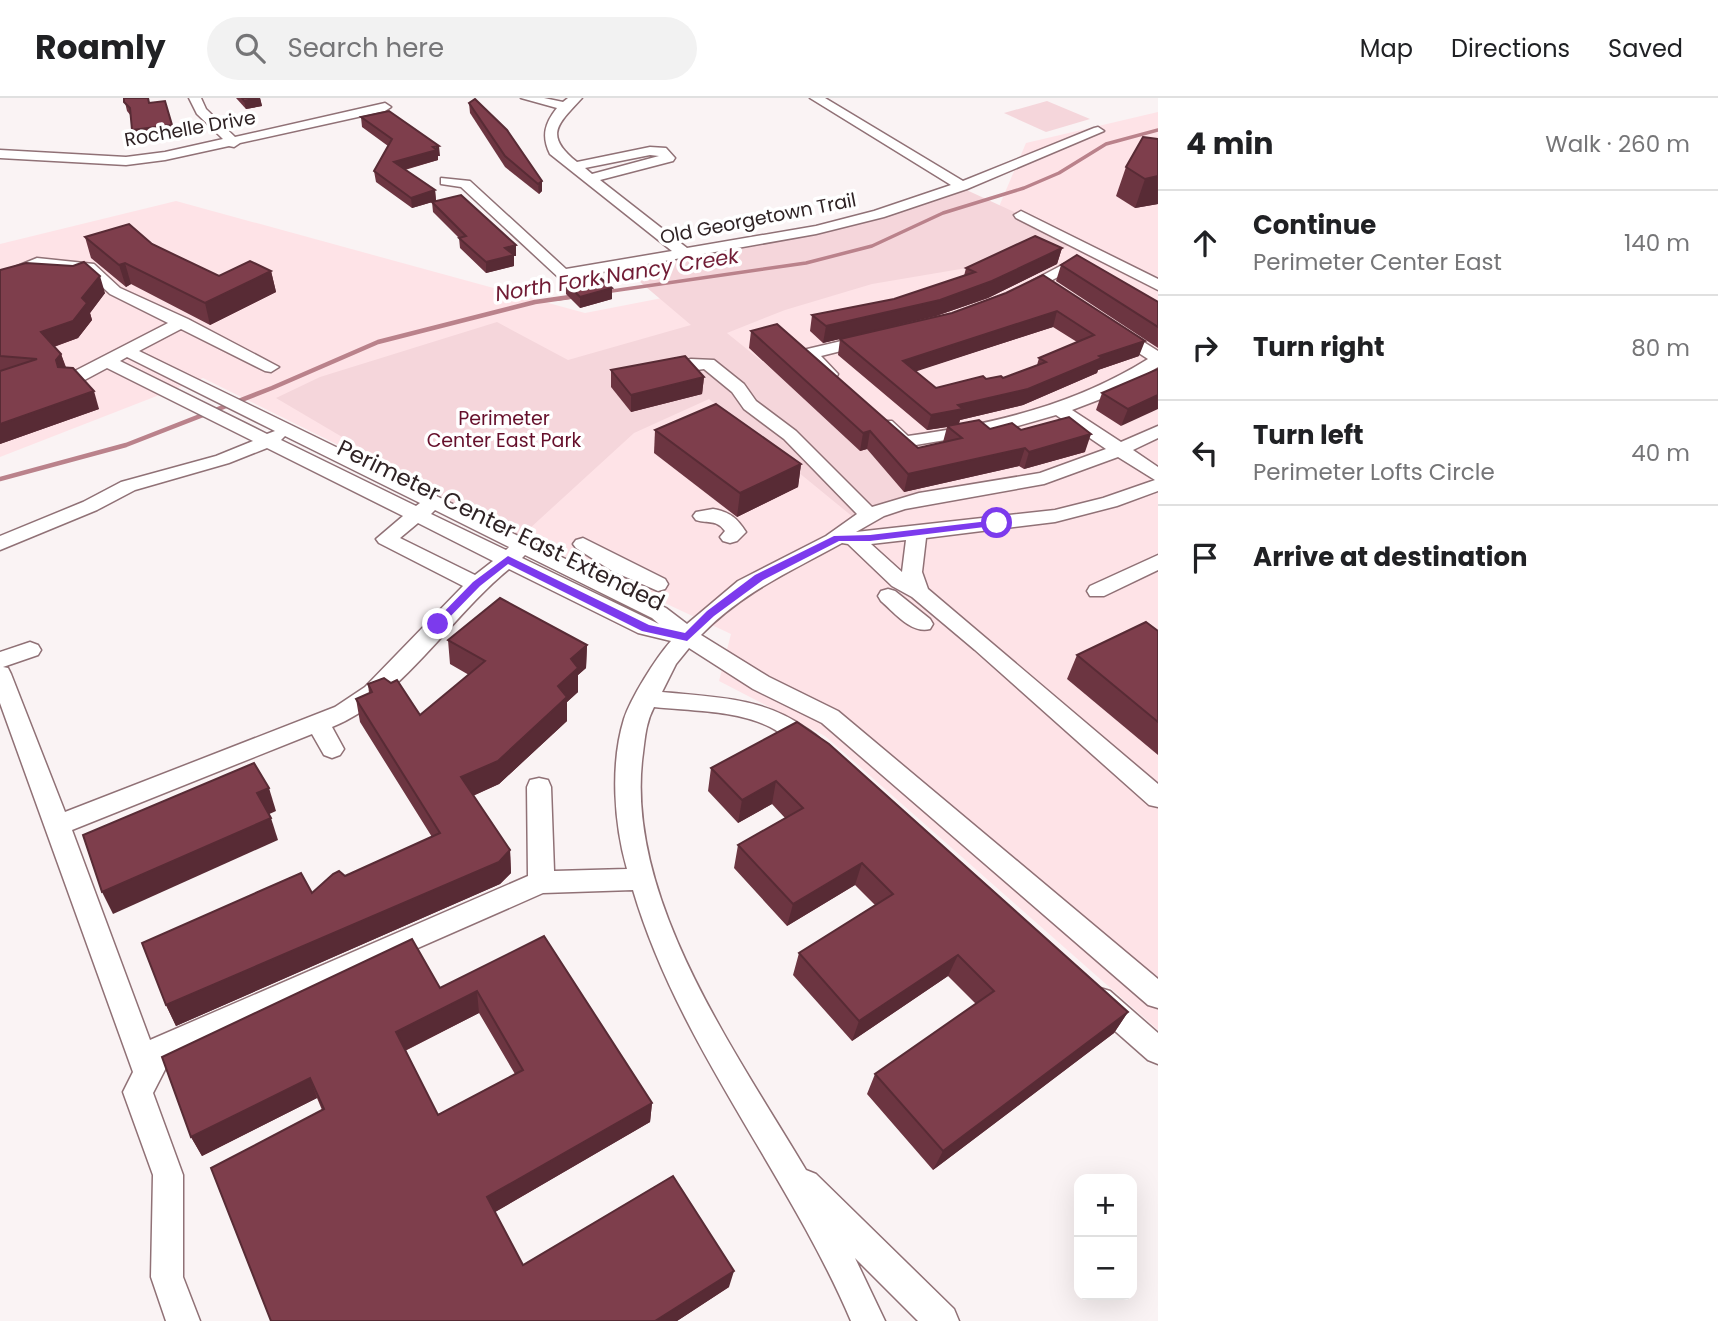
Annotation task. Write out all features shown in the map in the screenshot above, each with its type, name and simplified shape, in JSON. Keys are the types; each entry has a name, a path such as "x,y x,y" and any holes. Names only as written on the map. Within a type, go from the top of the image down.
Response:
{"street":[{"path":"195,98 201,111 234,142"},
{"path":"527,98 571,102"},
{"path":"816,98 962,186"},
{"path":"571,102 549,130 555,151 683,252"},
{"name":"Rochelle Drive","path":"0,154 126,161 189,152 385,107"},
{"name":"Old Georgetown Trail","path":"446,181 465,184 563,274 816,230 879,214 962,186 1098,131"},
{"path":"573,167 650,151 661,151 668,158 589,178"},
{"path":"1021,215 1081,243 1158,285"},
{"path":"1081,243 1104,239"},
{"path":"0,279 37,262 89,267 116,291 271,367"},
{"path":"1040,286 1064,268"},
{"path":"73,379 182,323"},
{"path":"875,416 904,442 967,433 1060,410 1136,376 1158,359 1104,323"},
{"path":"847,389 809,354 889,335"},
{"name":"Perimeter Center East Extended","path":"127,351 287,429 646,628 687,638"},
{"name":"Perimeter Center East Extended","path":"106,361 267,441 426,508"},
{"path":"637,376 691,364 708,364 737,388 750,405 790,435 870,516"},
{"path":"1060,410 1158,475"},
{"path":"0,544 23,531 90,506 127,486 175,475 267,441 287,429"},
{"path":"845,538 856,522 915,499 1026,482 1069,471 1121,450 1158,431"},
{"path":"868,1321 786,1166 716,1048 670,951 642,878 630,831 626,793 630,746 646,698 655,677 710,614 759,577 845,538 1055,516 1111,502 1158,485"},
{"path":"426,508 386,539 477,584"},
{"path":"703,516 711,513 727,519 736,532 730,537"},
{"path":"918,531 912,572 919,592"},
{"path":"845,538 899,581 992,641 1158,798"},
{"path":"583,544 657,584"},
{"path":"58,825 343,713 373,693 477,584 515,553"},
{"name":"Perimeter Center East Extended","path":"515,553 594,581 659,613 687,638"},
{"path":"1097,591 1158,562"},
{"path":"594,581 620,566"},
{"path":"888,596 922,624"},
{"path":"687,638 774,690 830,717 1158,996"},
{"path":"0,660 30,650"},
{"path":"0,674 148,1073"},
{"path":"774,690 796,680"},
{"path":"646,698 753,710 781,722 833,759"},
{"path":"318,723 332,749"},
{"path":"539,787 541,882"},
{"path":"183,1321 167,1278 168,1175 138,1092 163,1047 541,882 642,878"},
{"path":"1087,988 1158,1051"},
{"path":"786,1166 942,1321"}],"shaded area":[{"path":"1158,112 1158,1030 825,736 719,681 731,634 528,539 203,378 0,457 0,244 176,201 585,313 987,235 1026,143"}],"green space":[{"path":"1047,101 1090,119 1046,132 1004,113"},
{"name":"Perimeter Center East Park","path":"960,187 1081,243 1002,262 872,284 785,310 727,333 930,497 853,517 709,399 634,433 517,540 276,398 320,377 497,322 568,360 691,325 620,265 813,228"}],"building":[{"path":"124,98 148,98 149,103 165,101 172,125 132,130 130,108"},
{"path":"475,99 507,130 542,181 538,184 505,156 469,103"},
{"path":"389,111 439,146 433,147 437,150 394,162 435,190 411,198 374,171 392,139 361,117"},
{"path":"1143,137 1158,139 1158,176 1145,179 1126,167"},
{"path":"461,195 516,245 505,248 514,255 486,262 459,238 466,236 432,202"},
{"path":"129,224 152,244 219,276 250,261 271,271 205,303 125,263 119,265 85,237"},
{"path":"1035,236 1062,248 992,281 940,300 826,326 812,315 894,299 975,272 966,268"},
{"path":"1077,255 1158,302 1158,327 1061,265"},
{"path":"84,262 100,276 82,298 87,303 73,321 41,332 61,354 56,360 58,367 73,368 94,391 0,424 0,371 37,359 0,356 0,270 26,263 73,266"},
{"path":"597,275 612,288 580,297 566,283"},
{"path":"1043,275 1145,341 1099,356 1102,358 1028,389 958,405 963,409 931,415 840,339 952,313 1006,293","holes":["1057,311 1094,335 1039,358 1046,362 1003,378 1001,376 986,379 983,376 936,388 903,361"]},
{"path":"777,324 918,448 962,438 947,426 979,420 990,429 1012,423 1021,430 1069,417 1091,434 1029,452 1025,448 908,474 870,431 863,433 751,331"},
{"path":"685,356 704,377 631,395 611,370"},
{"path":"1158,369 1158,395 1128,409 1102,393"},
{"path":"716,404 801,464 740,493 655,430"},
{"path":"500,598 587,645 571,659 578,668 558,686 567,697 498,761 461,777 510,850 499,862 166,1005 142,943 301,873 312,893 339,871 345,876 440,833 356,699 372,692 368,684 384,678 391,683 397,680 420,715 485,661 448,640"},
{"path":"1146,622 1158,631 1158,722 1077,655"},
{"path":"797,722 829,744 1128,1012 943,1151 875,1074 994,991 958,955 859,1021 799,953 893,894 862,863 793,904 738,845 803,808 776,781 742,800 711,768"},
{"path":"254,763 269,788 257,793 271,818 102,892 83,835"},
{"path":"544,936 652,1103 487,1197 523,1265 673,1176 734,1271 655,1321 271,1321 211,1168 324,1109 310,1078 191,1137 162,1057 412,939 440,988","holes":["477,991 523,1070 438,1115 396,1032"]}],"waterway":[{"name":"North Fork Nancy Creek","path":"605,292 806,263 872,246 943,213 1024,188 1059,173 1106,144 1158,130"},
{"name":"North Fork Nancy Creek","path":"558,299 577,296"},
{"name":"North Fork Nancy Creek","path":"0,479 126,445 272,388 378,342 535,302 570,297"}],"route":[{"path":"438,624 477,584 508,559 646,628 687,638 710,614 759,577 837,538 870,538 997,523"}]}
